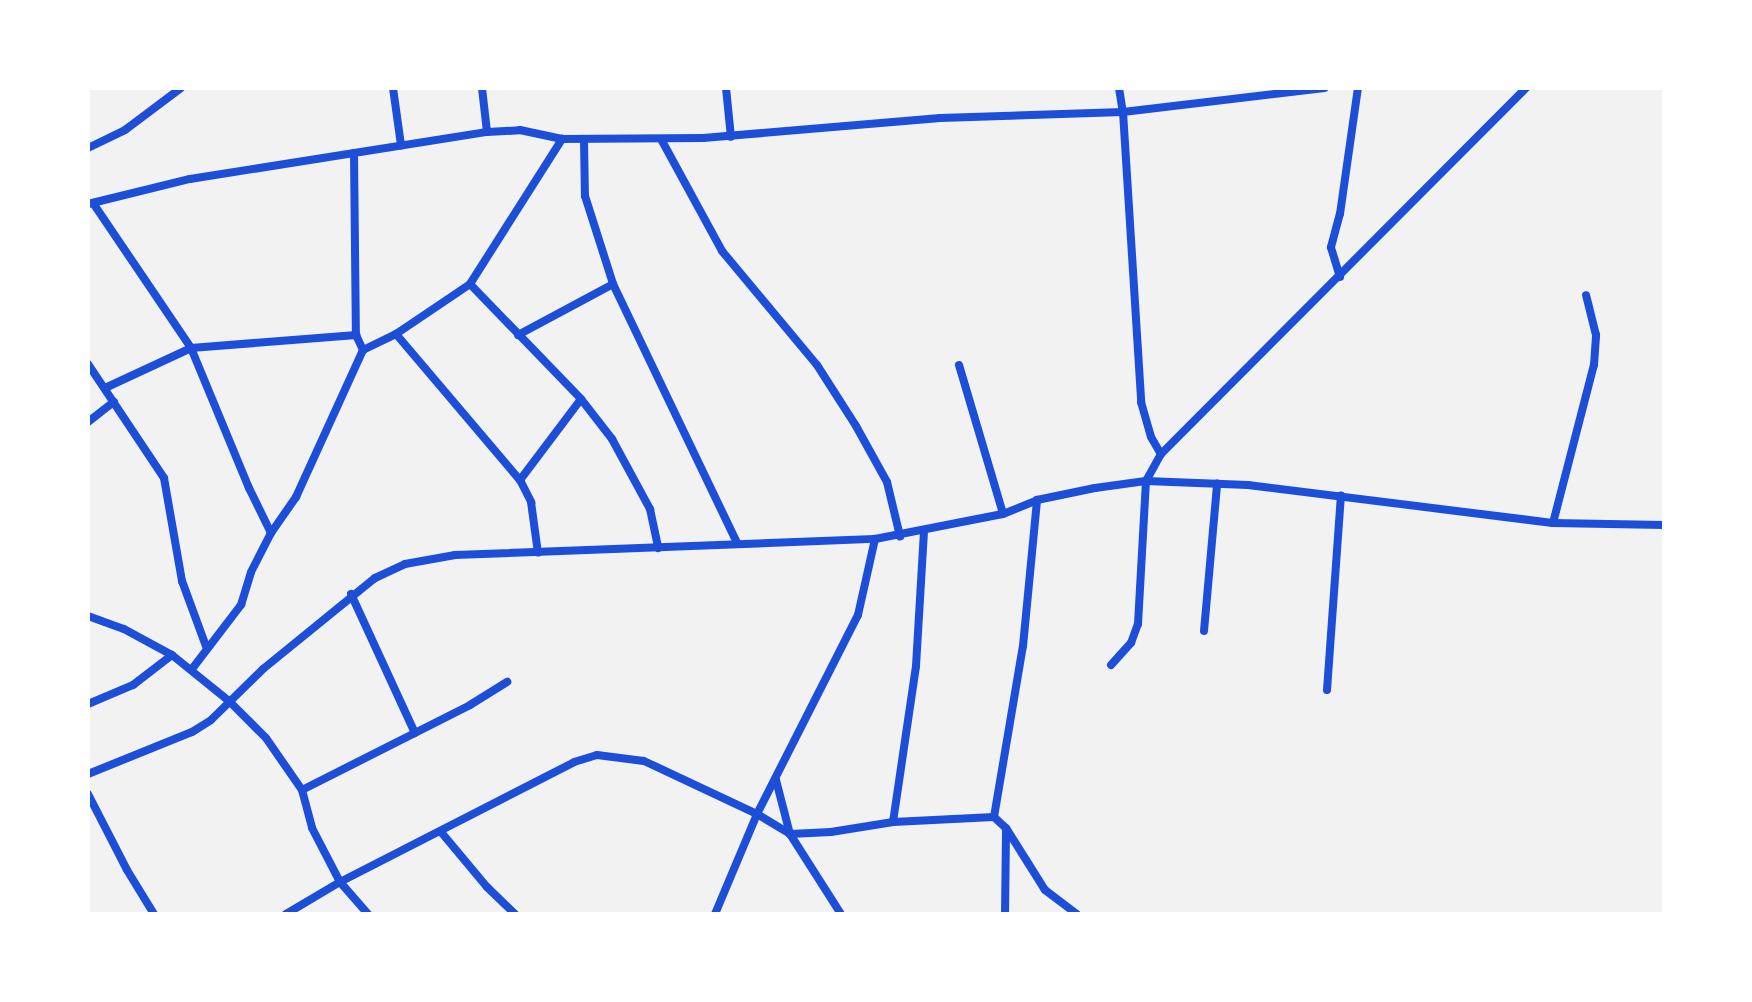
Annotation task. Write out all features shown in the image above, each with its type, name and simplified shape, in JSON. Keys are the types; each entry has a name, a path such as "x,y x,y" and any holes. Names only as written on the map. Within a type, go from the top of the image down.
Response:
{"street":[{"path":"88,148 125,130 181,88"},
{"path":"393,88 401,145"},
{"path":"482,88 487,132"},
{"path":"726,88 731,137"},
{"path":"1119,88 1141,402 1151,437 1161,454"},
{"path":"1211,88 1213,99"},
{"path":"271,533 191,348 91,203 190,179 487,132 520,130 584,141 731,137 940,118 1123,112 1325,88"},
{"path":"1340,277 1331,247 1340,214 1358,88"},
{"path":"1111,665 1131,643 1138,624 1146,481 1161,454 1526,88"},
{"path":"192,669 241,605 251,572 271,533 296,497 363,350 396,334 470,284 562,139"},
{"path":"661,139 722,251 817,365 856,426 887,482 900,536"},
{"path":"584,141 585,196 613,284 737,543"},
{"path":"354,153 356,335 363,350"},
{"path":"470,284 581,399 612,439 650,509 658,548"},
{"path":"518,335 613,284"},
{"path":"1553,523 1594,365 1596,335 1586,295"},
{"path":"396,334 520,480 531,502 538,553"},
{"path":"105,388 191,348 356,335"},
{"path":"88,364 164,478 182,581 207,649"},
{"path":"959,365 1003,514"},
{"path":"520,480 581,399"},
{"path":"88,422 114,402"},
{"path":"88,774 192,732 351,594 405,564 455,555 875,539 924,532 1003,514 1037,500 1146,481 1217,484 1341,496 1553,523 1664,525"},
{"path":"1204,631 1217,484"},
{"path":"1327,690 1341,496"},
{"path":"994,817 1023,646 1037,500"},
{"path":"893,822 916,666 924,532"},
{"path":"715,914 757,814 858,615 875,539"},
{"path":"351,594 415,733"},
{"path":"88,616 124,629 172,655 229,701 266,738 302,790 312,828 340,882 368,914"},
{"path":"88,704 133,685 172,655"},
{"path":"302,790 507,682"},
{"path":"286,914 340,882 574,762 597,755 644,761 757,814 790,834 831,832 893,822 994,817 1006,828 1045,890 1077,914"},
{"path":"776,779 790,834 841,914"},
{"path":"88,794 127,870 154,914"},
{"path":"1005,914 1006,828"},
{"path":"441,832 487,887 515,914"}]}
